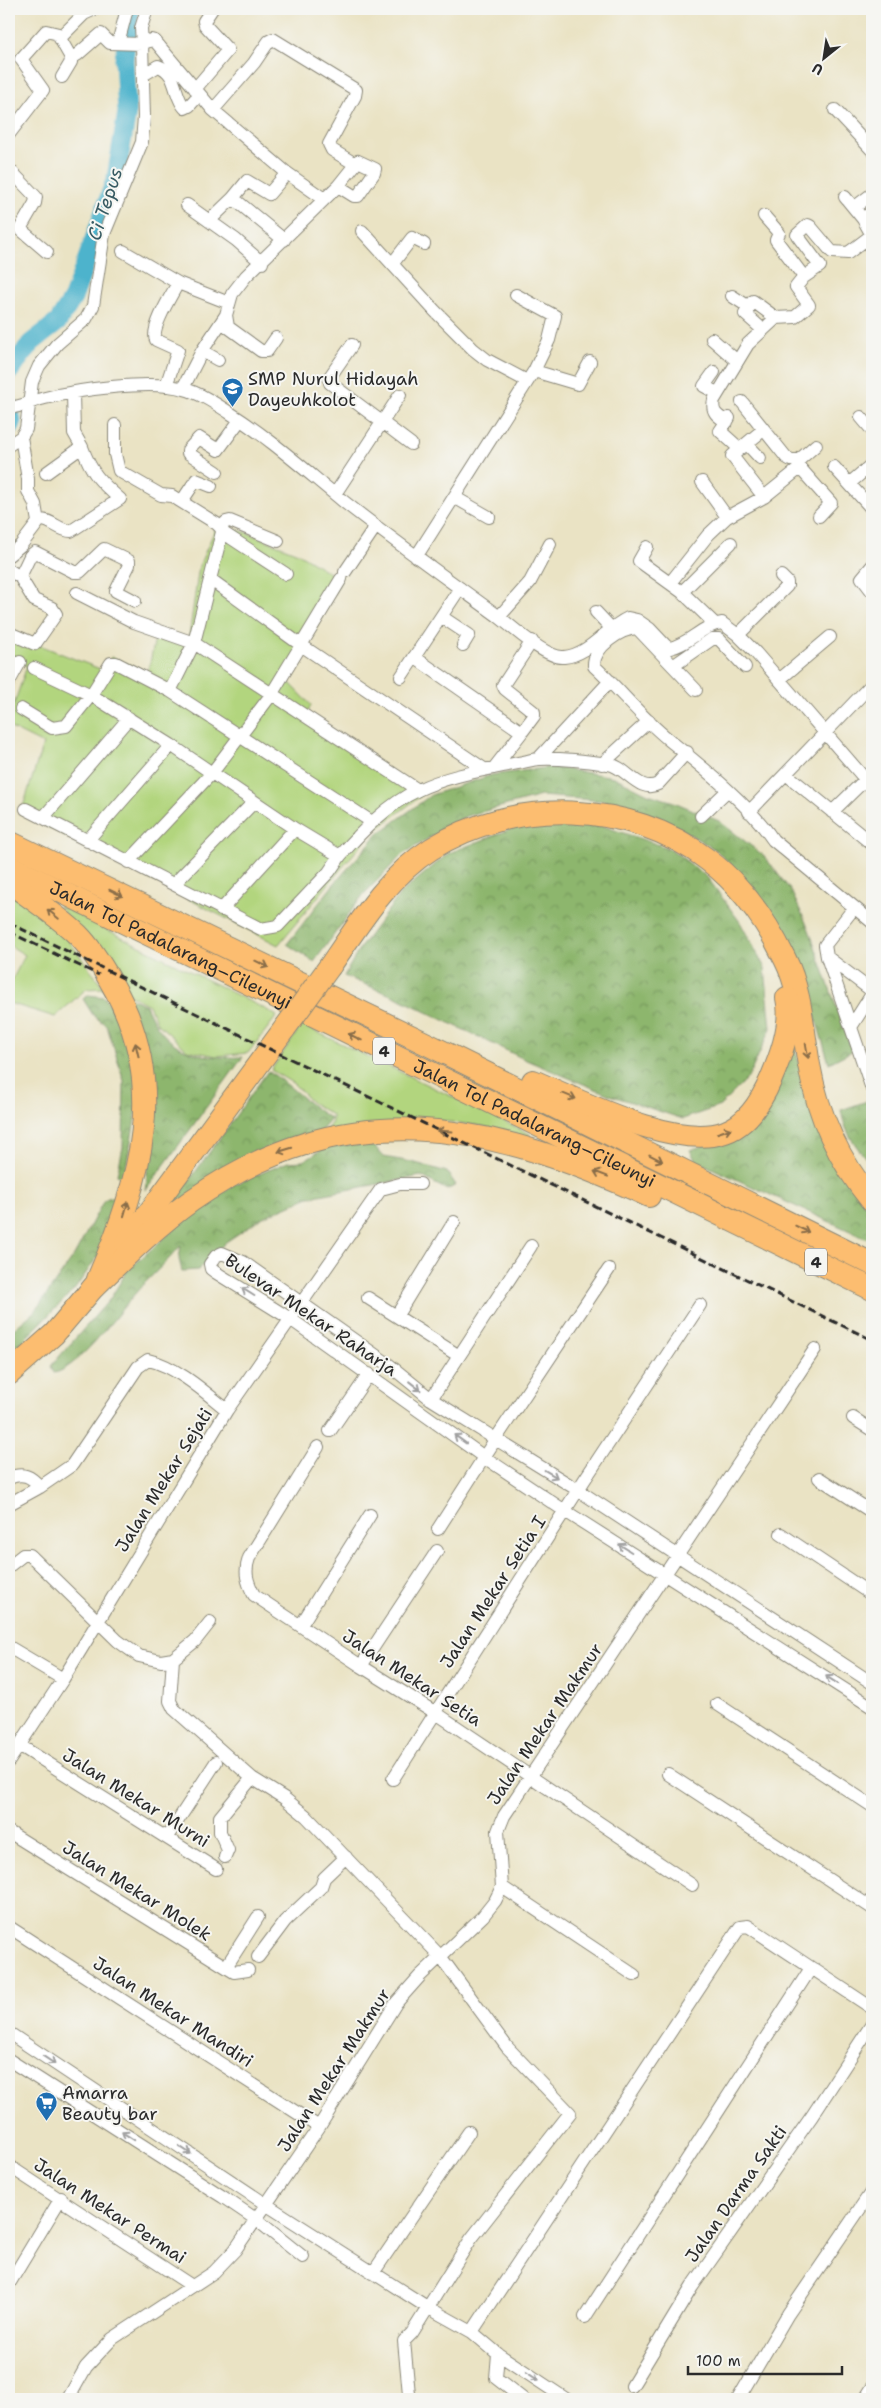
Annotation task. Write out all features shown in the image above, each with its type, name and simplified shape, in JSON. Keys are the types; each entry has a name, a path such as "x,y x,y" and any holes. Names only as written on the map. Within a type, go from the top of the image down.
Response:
{"highway":[{"path":"9,1374 54,1334 94,1287 285,1028 375,902 405,869 431,849 468,830 496,820 532,814 569,813 609,816 650,826 685,843 709,860 738,888 773,938 786,961 797,997 810,1069 822,1116 852,1177 872,1201"},
{"name":"Jalan Tol Padalarang–Cileunyi","path":"9,842 425,1042 872,1264"},
{"name":"Jalan Tol Padalarang–Cileunyi","path":"9,866 347,1034 585,1147 872,1289"},
{"path":"9,882 50,911 79,936 103,969 120,998 139,1051 145,1096 140,1159 122,1222 94,1287"},
{"path":"425,1042 501,1068 630,1120 669,1133 686,1136 725,1132 744,1121 762,1098 774,1072 787,1027 788,1002 773,938"},
{"path":"94,1287 150,1234 190,1202 230,1176 280,1151 350,1133 380,1130 460,1132 522,1146 606,1176 659,1201 760,1235"}],"street":[{"path":"58,35 66,33 84,14 95,9"},
{"path":"120,43 127,9"},
{"path":"9,445 21,437 26,429 26,405 32,382 39,366 57,344 86,319 93,306 104,234 142,142 144,116 141,44 142,28 147,9"},
{"path":"143,75 158,66 165,70 171,76 185,108 228,50 205,25 204,21 212,9"},
{"path":"9,134 43,90 21,59 46,31 50,30 58,35 70,56 71,62 62,77"},
{"path":"77,55 101,34 108,42 141,44 151,40 155,41 213,110 287,173 324,198"},
{"path":"213,110 254,63 269,41 273,39 356,90 355,96 329,144 332,150 375,172 360,195 356,197 343,189"},
{"path":"835,110 872,150"},
{"path":"183,388 202,351 229,319 232,294 246,276 262,263 324,198 343,189 362,164"},
{"path":"9,169 36,197 36,203 20,229 47,252"},
{"path":"209,221 233,198 247,181 268,195 287,173"},
{"path":"855,207 872,194"},
{"path":"760,458 720,431 728,420 718,417 712,409 718,393 737,361 748,344 762,329 776,318 795,317 808,307 809,303 796,287 804,277 820,266 797,235 799,232 808,225 810,226 832,252 851,252 872,235 868,216 845,197"},
{"path":"233,198 284,240"},
{"path":"187,205 236,240 262,263"},
{"path":"764,216 780,233 776,240 804,277"},
{"path":"362,231 435,311 473,349 487,360 530,376 578,384 590,362"},
{"path":"393,263 412,238 424,244"},
{"path":"123,251 178,283 229,319 264,352 276,338"},
{"path":"166,386 178,350 176,347 156,340 154,335 160,316 178,283"},
{"path":"416,557 530,376 546,347 555,316 516,295"},
{"path":"732,296 749,307"},
{"path":"762,329 745,314 754,301 776,318"},
{"path":"712,339 737,361"},
{"path":"352,345 329,381 381,423 412,444"},
{"path":"202,351 218,360"},
{"path":"714,372 704,386 718,393"},
{"path":"9,408 26,405 43,398 100,388 166,386 183,388 218,405 262,433 335,494 416,557 549,653 562,658 574,655 611,628 624,614 641,622 670,648 692,640 715,624 722,623 738,635 825,735 870,779 832,812"},
{"path":"9,556 38,522 43,519 64,530 71,531 120,499 105,488 90,470 82,447 74,433 73,393"},
{"path":"335,494 400,395"},
{"path":"742,402 763,430 791,460 799,460 816,446"},
{"path":"861,417 872,430"},
{"path":"217,472 188,453 188,450 199,438 218,450 240,420"},
{"path":"115,425 115,454 119,471 161,495 171,495 182,501 286,574"},
{"path":"763,430 732,456 764,497"},
{"path":"21,437 28,479 28,491 35,504 38,522"},
{"path":"46,473 82,447"},
{"path":"850,483 872,464"},
{"path":"834,466 872,509"},
{"path":"670,583 708,535 727,517 764,497 800,468 831,503 819,516"},
{"path":"182,501 196,480 211,486"},
{"path":"702,482 727,517"},
{"path":"454,497 489,517"},
{"path":"170,691 194,644 222,530 226,522 230,520 278,541"},
{"path":"128,862 212,773 241,736 271,695 343,575 376,526"},
{"path":"682,592 732,543"},
{"path":"499,617 530,582 550,544"},
{"path":"647,547 639,561 682,592 715,624"},
{"path":"20,577 32,553 41,554 77,572 82,570 104,548 129,560 129,565 116,591 135,601"},
{"path":"872,566 862,578 872,591"},
{"path":"9,570 20,577 34,600 54,610 56,614 34,644 9,633"},
{"path":"738,635 787,586 787,582 781,576"},
{"path":"210,579 301,645 489,768"},
{"path":"401,677 460,588"},
{"path":"77,593 134,622 194,644 418,790"},
{"path":"596,612 611,628"},
{"path":"442,617 469,635 463,645"},
{"path":"696,690 644,633 637,628 627,628 598,650 594,661 594,666 649,721 687,752 727,790 773,840 872,922"},
{"path":"779,680 830,637"},
{"path":"673,666 712,639 719,639 745,667"},
{"path":"489,768 534,716 534,712 505,689 503,685 532,641"},
{"path":"414,657 522,732"},
{"path":"9,682 20,662"},
{"path":"21,709 52,728 66,726 114,662 170,691 372,822"},
{"path":"34,668 91,695 129,718 254,802 340,856"},
{"path":"538,759 610,681"},
{"path":"749,812 872,684"},
{"path":"43,818 129,718"},
{"path":"602,764 649,721"},
{"path":"87,841 171,745"},
{"path":"26,809 261,930 278,926 329,872 340,856 372,822 418,790 489,768 538,759 567,759 610,764 644,786 652,788 658,784 687,752"},
{"path":"786,774 872,844"},
{"path":"701,816 727,790"},
{"path":"174,884 254,802"},
{"path":"221,910 296,829"},
{"path":"854,908 824,945 872,1085"},
{"path":"827,957 872,993 851,1028"},
{"name":"Jalan Mekar Sejati","path":"9,1761 63,1679 227,1410 289,1318 381,1189 400,1184 420,1184"},
{"path":"397,1315 454,1222"},
{"path":"432,1399 531,1246"},
{"name":"Bulevar Mekar Raharja","path":"872,1683 578,1490 432,1399 303,1300 234,1257 222,1253 216,1256 210,1264 211,1269 215,1272 289,1318 484,1457 565,1511 771,1640 872,1707"},
{"path":"438,1529 609,1269"},
{"path":"368,1298 459,1356"},
{"name":"Jalan Mekar Setia I","path":"393,1779 585,1478 700,1305"},
{"name":"Jalan Mekar Makmur","path":"68,2399 86,2368 112,2339 224,2263 267,2205 396,2003 440,1956 483,1916 502,1887 498,1831 500,1824 815,1349"},
{"path":"9,1504 40,1487 72,1465 138,1367 148,1360 182,1377 227,1410"},
{"path":"330,1431 369,1374"},
{"path":"853,1418 872,1430"},
{"name":"Jalan Mekar Setia","path":"318,1447 246,1568 246,1577 254,1594 361,1666 436,1713 530,1778 692,1885"},
{"path":"9,1478 22,1474 29,1476 40,1487"},
{"path":"819,1478 872,1512"},
{"path":"300,1625 370,1515"},
{"path":"781,1534 872,1595"},
{"path":"361,1666 437,1550"},
{"path":"9,1566 23,1555 30,1555 99,1620 118,1641 139,1656 161,1660 173,1659 195,1641 210,1622"},
{"path":"771,1640 782,1624"},
{"path":"9,1647 63,1679"},
{"path":"173,1659 171,1705 252,1778 294,1805 346,1857 440,1956 507,2046 570,2113 513,2183 471,2239 412,2333 404,2341 409,2394 412,2399"},
{"path":"717,1704 872,1806"},
{"name":"Jalan Mekar Murni","path":"19,1746 216,1869"},
{"path":"167,1837 216,1762"},
{"path":"668,1774 872,1908"},
{"path":"225,1857 228,1850 220,1832 220,1817 252,1778"},
{"name":"Jalan Mekar Molek","path":"9,1832 226,1967 238,1973 248,1970"},
{"path":"258,1957 285,1921 321,1887 324,1878 346,1857"},
{"path":"502,1887 634,1975"},
{"path":"226,1967 258,1917"},
{"path":"472,2332 740,1927 748,1926 871,2004"},
{"name":"Jalan Mekar Mandiri","path":"9,1927 318,2127"},
{"path":"584,2318 812,1968"},
{"name":"Jalan Darma Sakti","path":"632,2386 692,2287 812,2116 872,2024"},
{"path":"9,2033 267,2205 427,2307 472,2332 498,2354 566,2399"},
{"path":"9,2060 257,2220 303,2256"},
{"path":"373,2273 469,2132"},
{"name":"Jalan Mekar Permai","path":"9,2166 61,2198 192,2286"},
{"path":"738,2399 788,2314 872,2191"},
{"path":"9,2284 61,2198"},
{"path":"498,2354 496,2378 523,2399"},
{"path":"865,2399 872,2388"}],"green space":[{"path":"217,525 248,533 298,553 341,580 288,681 311,705 306,717 422,795 370,834 278,945 21,813 43,744 9,727 9,719 27,666 9,657 9,633 105,671 111,657 148,672 155,639 188,644 199,566"},
{"path":"552,767 614,777 648,794 674,802 719,821 764,856 791,891 808,927 852,1051 829,1063 807,989 790,943 758,893 716,850 664,819 606,801 541,796 466,816 403,854 363,895 314,962 287,944 333,885 378,834 431,795 492,775"},
{"path":"597,824 671,849 707,877 740,922 765,968 771,1028 748,1078 720,1106 683,1119 610,1095 526,1060 396,997 344,976 360,948 401,893 449,853 516,827"},
{"path":"9,892 60,929 104,988 86,989 55,1017 9,1003 9,986 25,955 9,945"},
{"path":"58,905 277,1016 248,1053 217,1056 187,1050 157,1023 149,1005 125,992"},
{"path":"88,995 104,997 117,1013 141,1088 124,1178 117,1175 123,1147 124,1081 107,1026 93,1015 83,999"},
{"path":"128,997 146,1005 163,1033 173,1043 184,1049 197,1054 211,1056 243,1057 146,1190 150,1127"},
{"path":"302,1025 530,1134 528,1137 482,1126 435,1120 324,1133 332,1122 332,1115 312,1103 294,1084 271,1070"},
{"path":"793,1042 800,1066 872,1209 872,1241 696,1161 690,1150 746,1132 774,1100"},
{"path":"268,1071 331,1119 320,1132 168,1210"},
{"path":"870,1100 872,1110 872,1166 857,1147 845,1127 841,1110"},
{"path":"362,1144 375,1147 384,1157 412,1162 447,1172 456,1185 447,1190 421,1176 309,1197 263,1217 226,1242 198,1270 182,1271 179,1259 181,1245 139,1289 85,1352 63,1370 54,1373 51,1366 110,1299 127,1271 192,1213 233,1185 288,1162 303,1161 326,1147"},
{"path":"110,1197 119,1200 102,1250 75,1289 9,1355 9,1333 35,1311 74,1256 104,1200"}],"waterway":[{"name":"Ci Tepus","path":"9,372 31,343 58,322 73,298 116,178 127,112 124,60 130,10"},
{"name":"Ci Tepus","path":"9,405 12,423 9,428"}],"railway":[{"path":"9,923 872,1340"},
{"path":"9,932 99,975"}],"place":[{"name":"SMP Nurul Hidayah Dayeuhkolot","path":"232,408"},
{"name":"Amarra Beauty bar","path":"46,2122"}]}
